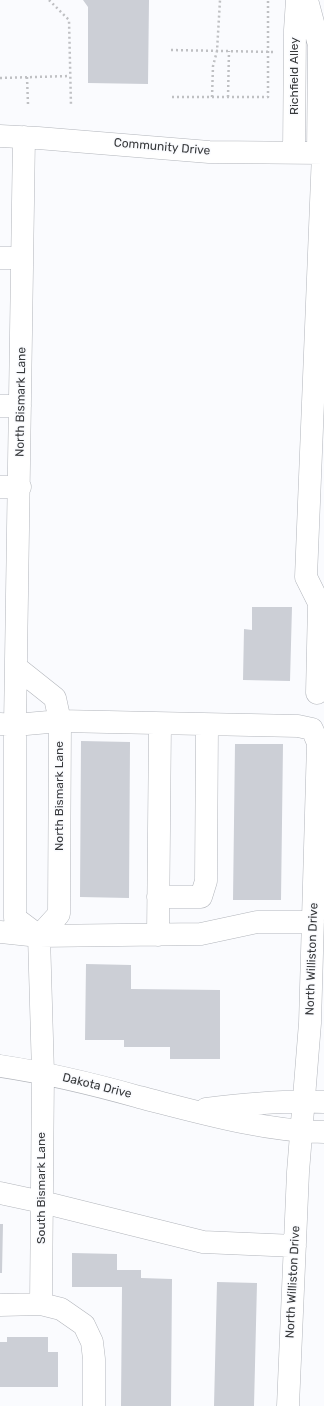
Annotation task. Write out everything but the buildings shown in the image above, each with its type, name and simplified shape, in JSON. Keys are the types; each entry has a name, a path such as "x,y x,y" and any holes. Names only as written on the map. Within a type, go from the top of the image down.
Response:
{"street":[{"name":"Richfield Alley","path":"294,152 295,30 297,0"},
{"name":"Richfield Alley","path":"307,0 319,45 322,153 306,577 319,603 317,692"},
{"name":"Community Drive","path":"0,136 209,152 322,153"},
{"name":"North Bismark Lane","path":"16,667 55,698 60,721 59,914 39,936 15,918 8,724 16,667 10,487 10,406 22,258 24,137"},
{"path":"0,258 22,258"},
{"name":"North Williston Drive","path":"8,724 60,721 298,726 312,729 318,743 310,1022 314,1101 300,1132 288,1406"},
{"path":"158,935 160,724"},
{"path":"158,897 201,897 206,881 207,725"},
{"path":"0,932 39,936 201,934 257,922 313,922"},
{"path":"39,936 43,1073"},
{"name":"Dakota Drive","path":"0,1066 43,1073 216,1117 300,1132 324,1132"},
{"name":"South Bismark Lane","path":"41,1304 43,1073"},
{"name":"Dakota Drive","path":"193,1111 239,1104 314,1101"},
{"path":"0,1193 203,1242 295,1246"},
{"path":"0,1305 41,1304 61,1309 84,1325 92,1342 94,1360 94,1406"}],"path":[{"path":"49,0 69,20 71,106"},
{"path":"212,97 213,66 217,51 220,0"},
{"path":"172,97 268,97 268,0"},
{"path":"171,50 268,51"},
{"path":"228,97 229,51"},
{"path":"0,78 70,76"},
{"path":"27,77 28,104"}]}
